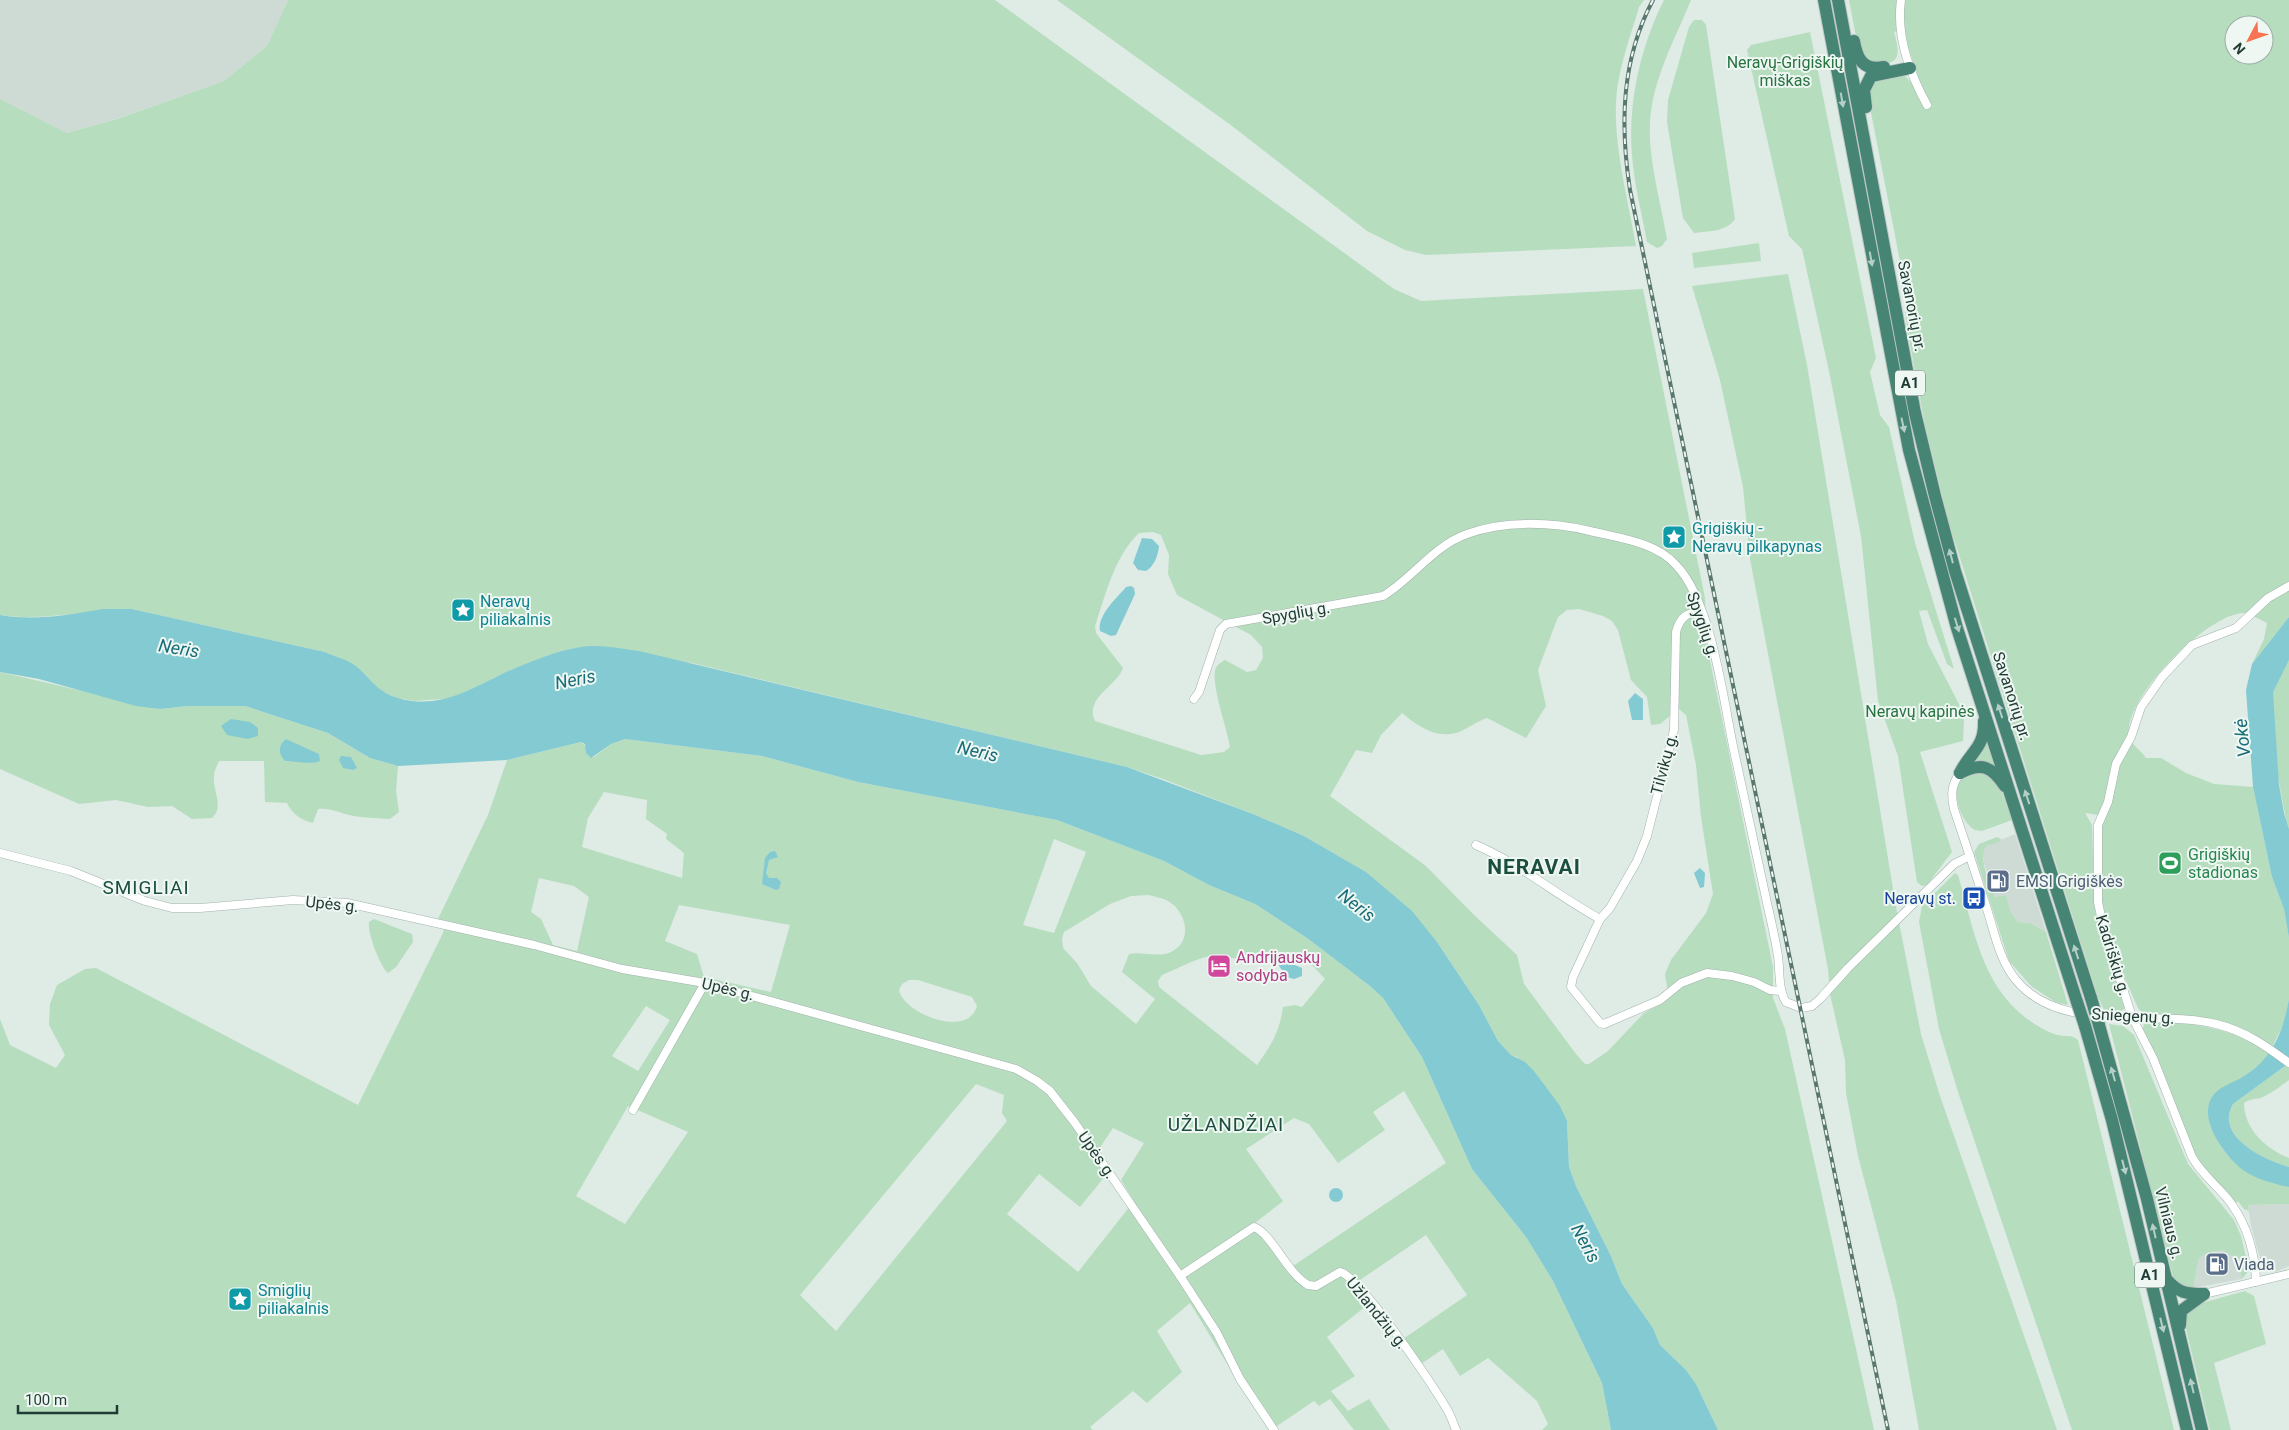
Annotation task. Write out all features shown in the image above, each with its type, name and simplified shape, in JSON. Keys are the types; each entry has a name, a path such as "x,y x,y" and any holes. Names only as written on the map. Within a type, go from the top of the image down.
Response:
{"highway":[{"name":"Savanorių pr.","path":"1824,0 1908,450 1957,628 1984,709"},
{"name":"Savanorių pr.","path":"1838,0 1915,413 1955,571 2099,1025"},
{"path":"1846,0 1856,54 1863,65 1877,68 1909,65"},
{"path":"1909,65 1871,76 1864,90 1892,253 1915,413"},
{"path":"1960,774 1981,743 1984,734 1984,709"},
{"name":"A1","path":"1984,709 2054,928"},
{"path":"1960,774 1976,767 1989,769 2000,778 2014,801"},
{"path":"2041,921 2054,928"},
{"name":"Vilniaus g.","path":"2054,928 2112,1120 2187,1430"},
{"name":"Vilniaus g.","path":"2099,1025 2121,1099 2202,1430"},
{"path":"2166,1278 2176,1290 2183,1294 2204,1294"},
{"path":"2181,1343 2181,1311 2204,1294"}],"street":[{"path":"1901,0 1900,30 1909,65 1927,105"},
{"name":"Spyglių g.","path":"1194,699 1199,692 1220,630 1226,624 1382,596 1395,589 1440,548 1468,533 1512,524 1576,528 1644,545 1667,556 1677,566 1692,591 1700,610 1716,665 1769,910 1778,956 1782,991"},
{"name":"Kadriškių g.","path":"2256,1282 2255,1263 2247,1231 2226,1198 2200,1170 2192,1157 2153,1058 2132,1017 2103,926 2098,902 2098,824 2108,802 2116,764 2131,737 2141,707 2162,677 2180,656 2202,640 2236,628 2268,598 2289,586"},
{"name":"Tilvikų g.","path":"1700,610 1684,616 1679,621 1676,632 1674,730 1644,846 1610,908 1600,919 1570,982 1573,991 1600,1023 1612,1022 1660,1000 1681,983 1708,974 1732,976 1754,982 1770,990 1782,991"},
{"name":"Sniegenų g.","path":"1960,774 1954,782 1952,800 2007,966 2026,990 2042,1002 2058,1009 2132,1017 2193,1020 2217,1024 2263,1043 2289,1063"},
{"path":"1476,845 1502,857 1557,894 1600,919"},
{"name":"Upės g.","path":"0,852 71,871 161,906 193,909 293,900 347,903 534,945 622,969 705,983 994,1061 1030,1076 1050,1091 1061,1104 1180,1276 1217,1333 1240,1378 1274,1430"},
{"path":"1782,991 1783,998 1791,1006 1801,1008 1812,1006 1954,864 1970,856"},
{"path":"633,1110 705,983"},
{"name":"Užlandžių g.","path":"1180,1276 1254,1228 1265,1233 1286,1264 1308,1285 1316,1286 1340,1272 1347,1274 1373,1303 1425,1374 1446,1407 1456,1430"},
{"path":"2204,1294 2289,1274"}],"shaded area":[{"path":"0,0 288,0 267,46 224,81 116,119 67,133 0,99"},
{"path":"2015,834 2046,932 2032,923 2018,922 2011,913 2006,895 1995,897 1984,863 1983,851 1986,846"},
{"path":"2289,1204 2289,1266 2276,1272 2269,1272 2262,1265 2251,1226 2248,1205"},
{"path":"2223,1250 2236,1255 2242,1279 2193,1288 2199,1258 2206,1253"}],"green space":[{"path":"288,0 995,0 1394,289 1421,301 1643,289 1705,598 1706,641 1773,967 1773,998 1785,1029 1874,1430 1718,1430 1696,1384 1686,1370 1660,1345 1653,1328 1622,1284 1611,1256 1576,1186 1569,1167 1567,1121 1517,1057 1511,1055 1498,1041 1479,1005 1437,942 1366,872 1304,836 1253,814 1127,767 692,663 574,648 513,669 453,698 415,701 397,698 382,691 369,682 353,664 325,652 132,609 33,617 0,615 0,99 67,133 117,119 224,81 267,46","holes":["1153,532 1161,535 1169,555 1168,574 1177,595 1251,635 1262,647 1263,658 1256,670 1247,672 1225,660 1218,664 1216,669 1216,687 1230,747 1224,752 1201,755 1095,721 1093,713 1097,699 1115,681 1123,668 1096,633 1095,626 1107,589 1123,553 1139,533","1579,609 1603,616 1612,621 1618,630 1631,680 1647,697 1651,725 1660,724 1679,709 1686,715 1696,765 1701,817 1713,894 1706,913 1671,960 1665,974 1668,992 1665,1002 1644,1013 1608,1051 1589,1064 1585,1064 1576,1054 1524,984 1517,955 1426,866 1330,796 1356,750 1372,753 1381,735 1402,713 1414,723 1435,733 1451,734 1459,732 1487,718 1526,738 1546,706 1538,670 1558,617 1567,610"]},
{"path":"1057,0 1644,0 1639,7 1625,54 1619,77 1616,101 1619,156 1636,246 1426,255 1405,250 1367,231 1232,126"},
{"path":"1664,0 1691,0 1665,60 1652,107 1650,123 1651,151 1667,239 1662,246 1657,248 1647,242 1634,177 1631,135 1634,95 1642,56"},
{"path":"1849,0 2289,0 2289,617 2252,664 2264,639 2267,623 2242,613 2227,617 2209,628 2171,660 2154,680 2140,699 2132,717 2129,733 2133,744 2146,758 2161,758 2186,773 2214,784 2253,787 2272,877 2284,909 2289,938 2289,999 2286,1018 2267,1058 2208,1107 2216,1138 2224,1151 2246,1170 2273,1183 2289,1187 2289,1204 2248,1205 2249,1211 2244,1209 2203,1168 2195,1154 2143,1029 2144,1023 2149,1021 2191,1024 2232,1034 2258,1045 2263,1040 2249,1032 2222,1022 2194,1017 2142,1013 2138,1008 2118,963 2101,906 2102,818 2098,815 2085,813 2092,825 2095,911 2125,1008 2121,1011 2104,1010 2098,997 1949,523 1925,425 1905,311 1907,297 1868,97 1874,80 1903,74 1913,84 1918,82 1918,76 1902,29 1894,32 1897,48 1896,58 1888,63 1871,64 1858,47"},
{"path":"1694,20 1702,20 1706,25 1735,219 1722,229 1694,233 1683,218 1667,122 1668,100 1689,27"},
{"name":"Neravų-Grigiškių miškas","path":"1810,32 1876,358 1870,372 1880,415 1889,427 1915,543 1954,669 1947,664 1927,610 1919,611 1928,644 1961,708 1964,719 1963,741 1920,752 1952,852 1927,885 1922,886 1917,882 1898,756 1878,701 1861,536 1829,371 1802,249 1789,236 1747,50 1751,45"},
{"path":"1759,243 1761,261 1694,268 1692,253"},
{"path":"1788,274 1807,365 1896,907 1921,1034 1939,1093 2057,1430 1919,1430 1896,1301 1858,1156 1846,1093 1845,1060 1830,994 1828,969 1750,559 1743,487 1720,380 1692,286"},
{"path":"2289,660 2289,829 2282,801 2273,738 2272,703 2276,683"},
{"path":"0,672 160,709 188,706 245,706 328,733 370,758 398,766 396,791 399,812 390,819 359,817 318,809 313,823 309,822 294,813 287,803 265,802 264,761 219,761 214,776 218,808 212,818 192,819 172,806 148,807 116,800 79,804 0,769"},
{"path":"625,739 762,756 858,782 1057,820 1164,861 1209,885 1255,904 1307,938 1383,998 1422,1057 1472,1169 1526,1237 1553,1281 1602,1383 1611,1430 1542,1430 1548,1424 1537,1401 1488,1358 1460,1376 1443,1349 1421,1364 1403,1339 1467,1295 1426,1235 1354,1284 1370,1303 1327,1337 1355,1376 1331,1391 1348,1411 1369,1399 1390,1430 1354,1430 1330,1399 1319,1406 1314,1401 1271,1430 1243,1390 1190,1303 1157,1331 1182,1372 1147,1403 1133,1391 1090,1427 1093,1430 0,1430 0,1019 10,1045 56,1068 65,1055 49,1025 50,1004 57,985 85,969 96,968 358,1105 443,933 446,921 438,919 488,815 507,760 581,742 587,747 588,756 594,757 611,744","holes":["604,792 647,800 646,819 667,834 666,839 684,853 682,878 582,847 588,818","1054,839 1086,852 1054,933 1023,925","539,878 574,886 589,897 577,951 553,945 541,919 531,912","1149,895 1166,900 1174,906 1183,919 1185,926 1183,941 1171,952 1166,954 1129,954 1122,972 1155,999 1136,1024 1091,986 1077,963 1063,948 1062,938 1064,932 1110,904 1131,896","679,905 790,925 771,992 704,977 697,954 665,941","1277,952 1301,953 1325,979 1302,1007 1295,1005 1283,1007 1280,1024 1274,1038 1257,1065 1159,987 1158,981 1162,975 1204,957 1218,955 1249,962 1265,961 1275,957","909,980 918,980 972,997 977,1006 971,1016 962,1021 950,1022 924,1014 903,999 899,990 902,984","646,1006 670,1020 638,1071 612,1056","976,1084 1004,1095 1002,1113 1007,1121 836,1331 800,1295","1404,1091 1446,1163 1287,1270 1255,1223 1283,1201 1246,1149 1294,1118 1309,1124 1338,1163 1385,1130 1373,1112","628,1106 688,1132 625,1224 576,1196","1113,1128 1144,1143 1121,1180 1134,1201 1078,1272 1007,1214 1039,1174 1080,1207 1106,1175 1099,1149"]},
{"path":"1986,740 1995,767 1968,765"},
{"path":"1984,769 1998,782 2012,820 1982,831 1975,830 1965,820 1958,804 1957,788 1960,780 1965,775"},
{"path":"1997,837 2001,839 1999,842 1986,846 1983,858 1995,897 2006,895 2011,913 2018,922 2031,923 2046,932 2068,1005 2055,1002 2031,986 2009,961 1974,852 1979,844"},
{"path":"1955,873 1958,875 1981,953 1998,988 2011,1004 2033,1023 2053,1034 2070,1036 2078,1040 2174,1430 2072,1430 1958,1092 1939,1029 1919,922 1922,906"},
{"path":"374,919 412,934 413,942 396,967 388,973 378,957 372,941 369,922"},
{"path":"2109,1024 2123,1026 2134,1035 2188,1164 2234,1220 2241,1236 2249,1270 2242,1279 2236,1255 2232,1256 2223,1250 2206,1253 2199,1258 2193,1288 2175,1284"},
{"path":"2289,1063 2289,1080 2263,1097 2244,1103 2245,1112 2252,1129 2272,1149 2289,1158 2289,1167 2267,1159 2245,1145 2236,1137 2230,1127 2229,1116 2233,1104"},
{"path":"2245,1291 2254,1296 2266,1344 2214,1363 2231,1430 2210,1430 2184,1320 2185,1312 2191,1306"}],"water":[{"path":"1142,538 1152,539 1159,546 1155,560 1146,571 1138,570 1133,563"},
{"path":"1131,586 1134,588 1135,594 1116,635 1111,636 1100,631 1102,619 1108,607 1126,587"},
{"name":"Neris","path":"103,609 132,609 325,652 353,664 377,687 390,695 414,701 444,699 458,695 513,669 552,654 575,648 599,646 639,651 1127,767 1253,814 1304,836 1366,872 1412,911 1437,942 1479,1005 1498,1041 1511,1055 1525,1062 1534,1071 1560,1106 1567,1121 1569,1167 1576,1186 1611,1256 1622,1284 1653,1328 1660,1345 1686,1370 1696,1384 1718,1430 1611,1430 1602,1383 1553,1281 1526,1237 1472,1169 1422,1057 1383,998 1307,938 1255,904 1209,885 1164,861 1057,820 858,782 762,756 625,739 611,744 591,758 586,753 585,744 581,742 507,760 398,766 370,758 328,733 245,706 188,706 160,709 136,706 39,679 0,672 0,615 39,617"},
{"path":"2289,617 2289,660 2273,692 2279,785 2289,829 2289,938 2284,909 2272,877 2253,787 2246,690 2252,664"},
{"path":"1635,693 1643,699 1643,720 1632,720 1628,701"},
{"path":"231,719 250,722 258,728 258,736 248,739 227,735 221,726"},
{"path":"286,739 319,754 320,761 308,763 285,761 280,750 281,744"},
{"path":"341,756 351,757 357,768 353,770 343,768 339,760"},
{"path":"775,851 778,857 769,860 766,873 769,878 777,878 781,882 779,889 776,890 762,884 765,858 770,852"},
{"path":"1700,868 1705,873 1704,887 1700,888 1694,873"},
{"path":"1285,961 1302,968 1302,976 1294,979 1287,977 1279,966 1280,963"},
{"path":"2289,999 2289,1063 2233,1104 2229,1116 2230,1127 2236,1137 2245,1145 2267,1159 2289,1167 2289,1187 2261,1179 2238,1166 2216,1139 2208,1117 2208,1106 2214,1094 2251,1071 2268,1054 2279,1034"},
{"path":"1333,1188 1339,1188 1343,1195 1339,1202 1333,1202 1329,1198 1329,1192"}],"railway":[{"path":"1653,0 1634,46 1626,93 1624,117 1630,190 1888,1430"}],"place":[{"name":"Grigiškių - Neravų pilkapynas","path":"1674,537"},
{"name":"Neravų piliakalnis","path":"463,610"},
{"name":"Grigiškių stadionas","path":"2170,863"},
{"name":"EMSI Grigiškės","path":"1998,881"},
{"name":"Neravų st.","path":"1974,898"},
{"name":"Andrijauskų sodyba","path":"1219,966"},
{"name":"Viada","path":"2217,1264"},
{"name":"Smiglių piliakalnis","path":"240,1299"}],"district":[{"name":"NERAVAI","path":"1534,867"},
{"name":"SMIGLIAI","path":"146,887"},
{"name":"UŽLANDŽIAI","path":"1226,1124"}],"park label":[{"name":"Neravų kapinės","path":"1920,711"}],"water label":[{"name":"Vokė","path":"2242,738"}]}
